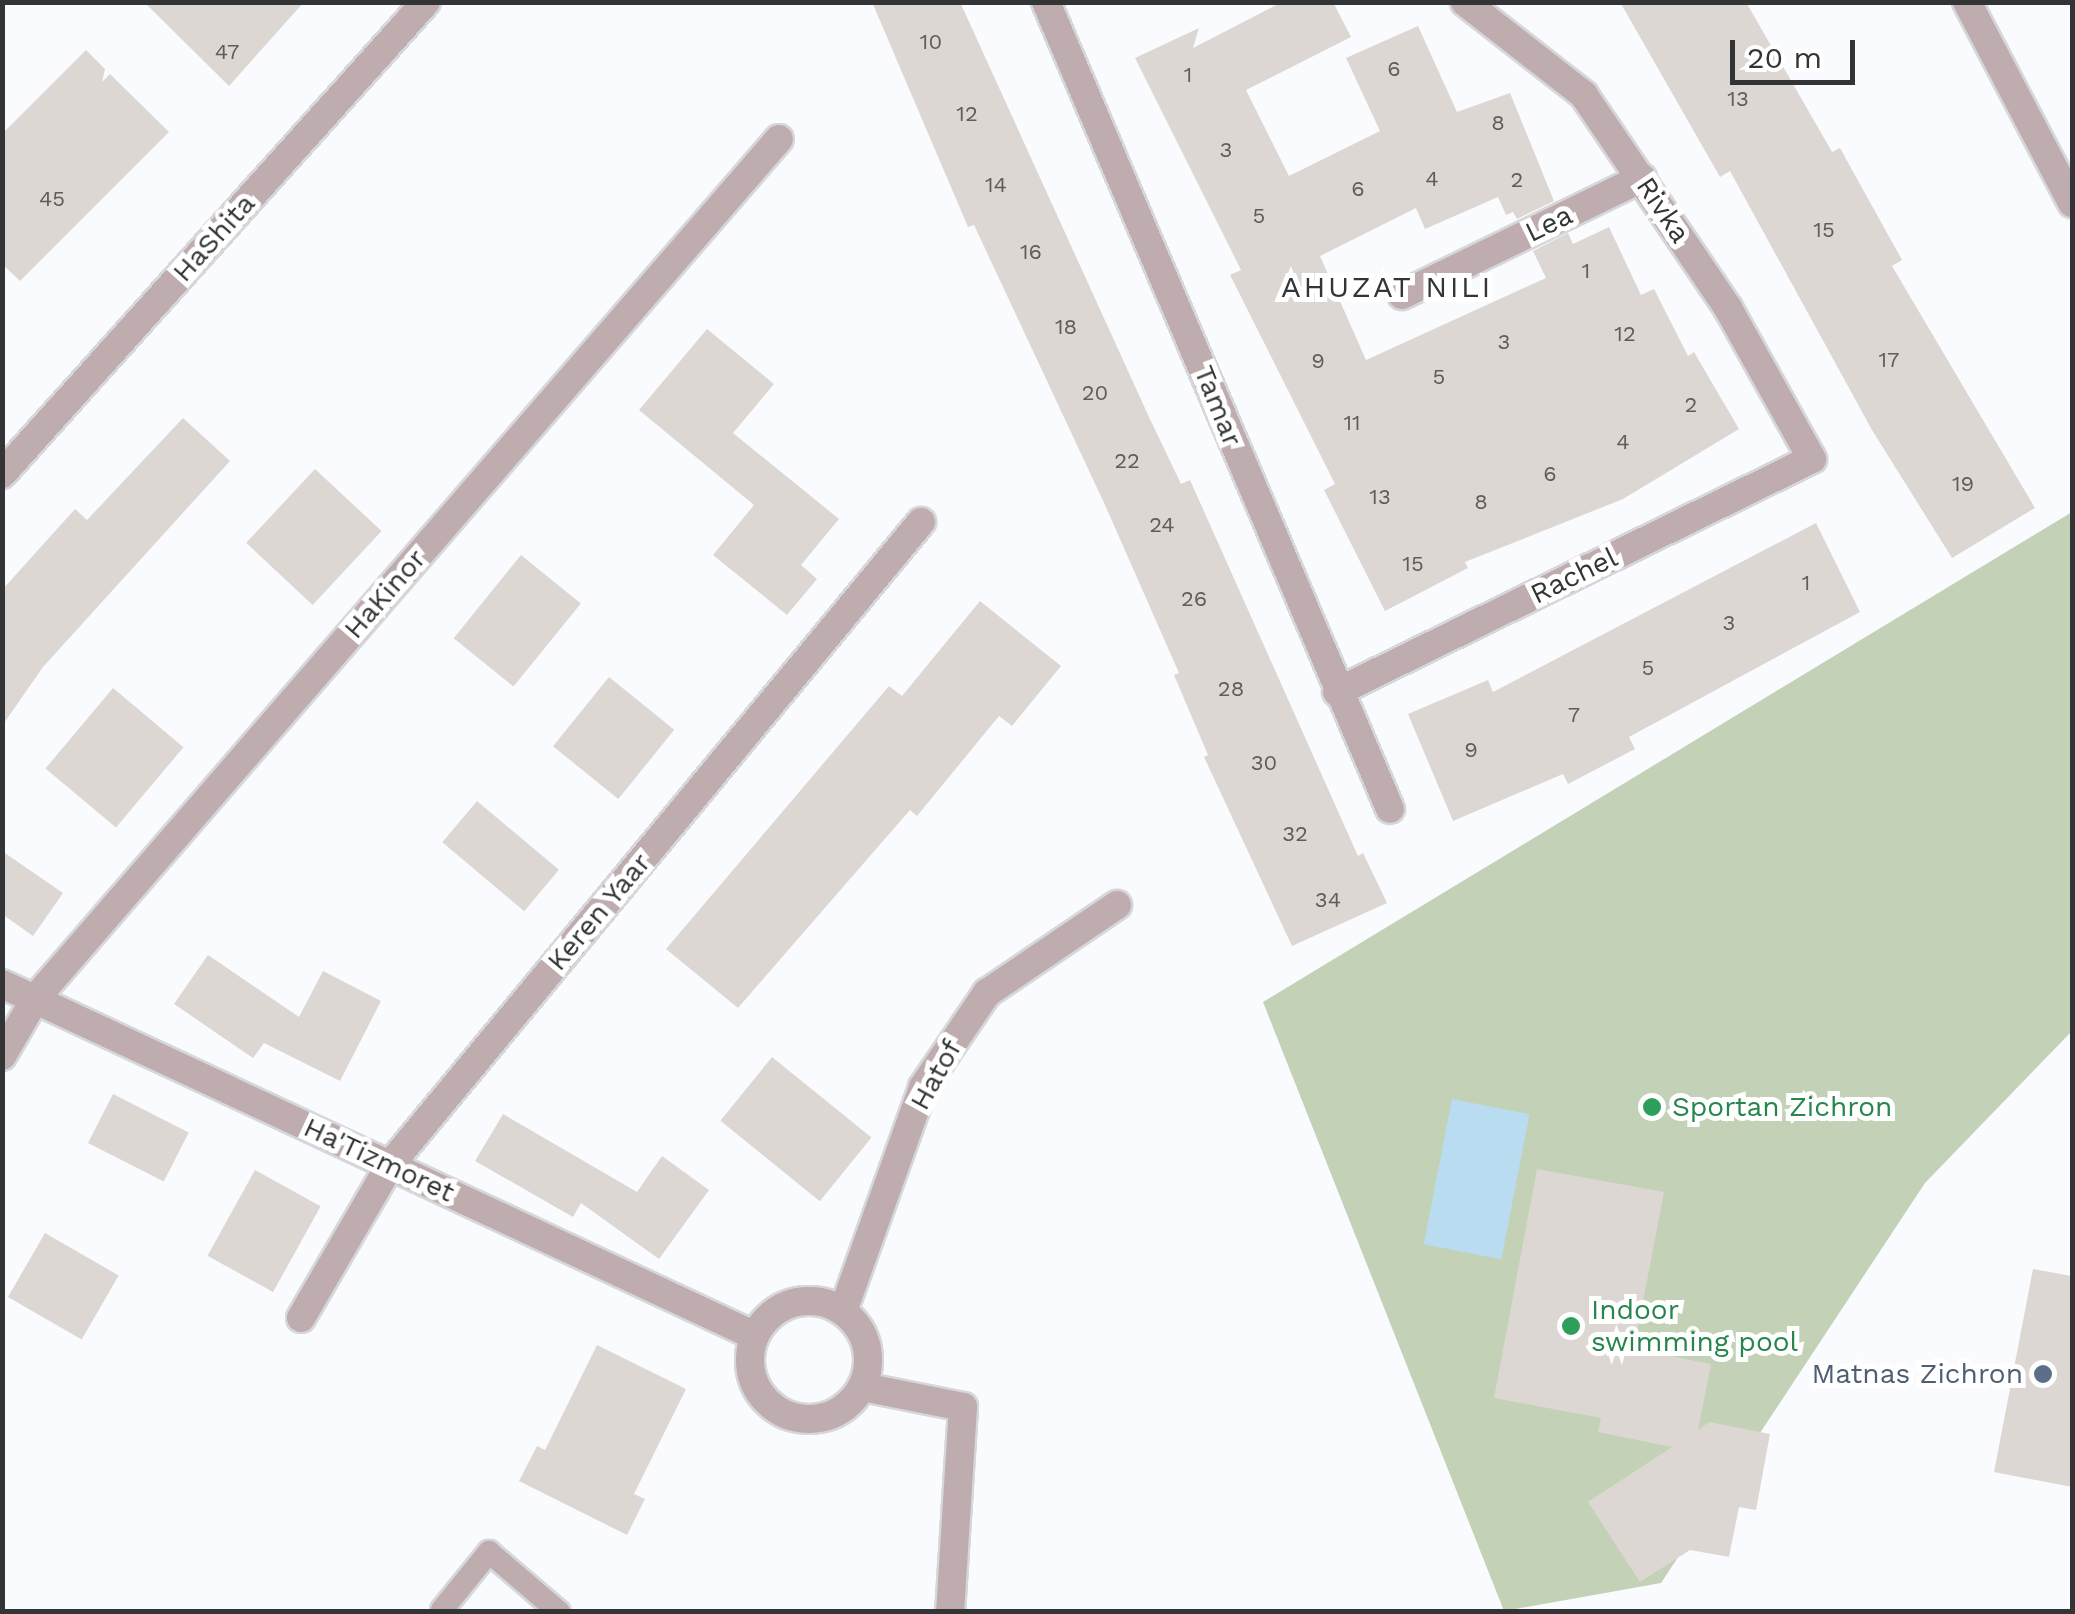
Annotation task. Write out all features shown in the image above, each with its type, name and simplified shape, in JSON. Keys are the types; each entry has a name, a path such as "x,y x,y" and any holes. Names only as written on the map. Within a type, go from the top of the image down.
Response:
{"street":[{"name":"HaShita","path":"2,474 426,2"},
{"name":"Tamar","path":"1046,2 1390,809"},
{"name":"Rivka","path":"1464,2 1584,96 1728,308 1812,459"},
{"path":"1951,2 1982,40"},
{"path":"1967,2 1982,40 2072,203"},
{"name":"HaKinor","path":"2,1056 35,999 779,139"},
{"name":"Lea","path":"1402,295 1642,178"},
{"name":"Rachel","path":"1337,692 1812,459"},
{"name":"Keren Yaar","path":"301,1318 390,1165 921,522"},
{"name":"Hatof","path":"844,1311 923,1087 987,992 1117,904"},
{"name":"Ha'Tizmoret","path":"2,984 755,1336"},
{"path":"811,1300 844,1311 865,1338 862,1387 833,1415 793,1418 760,1394 750,1356 755,1336 764,1321 793,1302 811,1300"},
{"path":"862,1387 963,1406 950,1612"}],"lane":[{"path":"442,1610 490,1552 559,1612"}],"green space":[{"name":"Sportan Zichron","path":"2072,512 2072,1031 1925,1183 1661,1583 1504,1611 1263,1002"}],"water":[{"path":"1452,1099 1530,1114 1501,1259 1424,1244"}],"building":[{"path":"144,2 304,2 229,86"},
{"path":"872,2 960,2 1149,417 1181,484 1190,480 1358,856 1363,853 1387,903 1292,946 1204,757 1208,755 1174,675 1179,673 1105,505 974,225 968,227"},
{"path":"1282,2 1333,2 1351,37 1246,90 1289,176 1380,131 1346,58 1418,26 1457,112 1510,93 1554,201 1517,219 1513,212 1506,215 1498,197 1425,229 1416,208 1320,256 1366,360 1546,278 1533,251 1568,233 1573,244 1609,227 1641,295 1654,289 1688,356 1694,352 1739,429 1623,499 1465,562 1468,568 1385,611 1324,490 1335,484 1230,275 1241,270 1135,58 1199,28 1193,48"},
{"path":"1620,2 1746,2 1832,152 1840,148 1902,260 1892,266 2035,508 1952,558 1872,430 1730,171 1720,177"},
{"path":"86,50 105,69 102,82 110,74 169,132 20,281 2,264 2,134"},
{"path":"707,329 774,384 733,433 839,519 801,565 817,579 787,615 713,555 754,505 639,410"},
{"path":"183,418 230,461 43,667 2,726 2,590 75,509 87,520"},
{"path":"315,469 382,531 313,605 246,543"},
{"path":"1816,523 1860,612 1629,737 1635,749 1568,784 1563,774 1453,821 1408,714 1488,680 1493,692"},
{"path":"521,555 581,603 514,687 454,638"},
{"path":"980,601 1061,666 1012,726 999,716 917,816 910,810 738,1008 666,949 889,686 902,696"},
{"path":"609,677 674,730 618,799 553,746"},
{"path":"113,688 183,747 116,828 46,768"},
{"path":"477,801 559,870 524,911 442,842"},
{"path":"2,851 63,893 33,936 2,914"},
{"path":"208,955 299,1017 323,971 381,1001 340,1081 264,1043 253,1058 174,1004"},
{"path":"772,1057 871,1138 820,1201 720,1121"},
{"path":"113,1094 189,1133 164,1182 88,1143"},
{"path":"503,1114 637,1192 662,1156 709,1190 659,1259 581,1203 573,1217 475,1161"},
{"path":"1537,1169 1664,1192 1634,1349 1711,1364 1698,1430 1709,1422 1770,1434 1756,1510 1739,1507 1729,1557 1690,1550 1640,1582 1588,1502 1672,1447 1598,1432 1601,1418 1494,1398"},
{"path":"255,1170 321,1206 273,1292 207,1256"},
{"path":"45,1233 119,1276 82,1340 8,1297"},
{"name":"Matnas Zichron","path":"2033,1269 2072,1276 2072,1487 1994,1472"},
{"path":"597,1345 686,1389 634,1494 645,1499 627,1535 519,1481 537,1446 545,1450"}],"place":[{"name":"Sportan Zichron","path":"1652,1107"},
{"name":"Indoor swimming pool","path":"1571,1326"},
{"name":"Matnas Zichron","path":"2043,1374"}],"district":[{"name":"AHUZAT NILI","path":"1387,287"}]}
